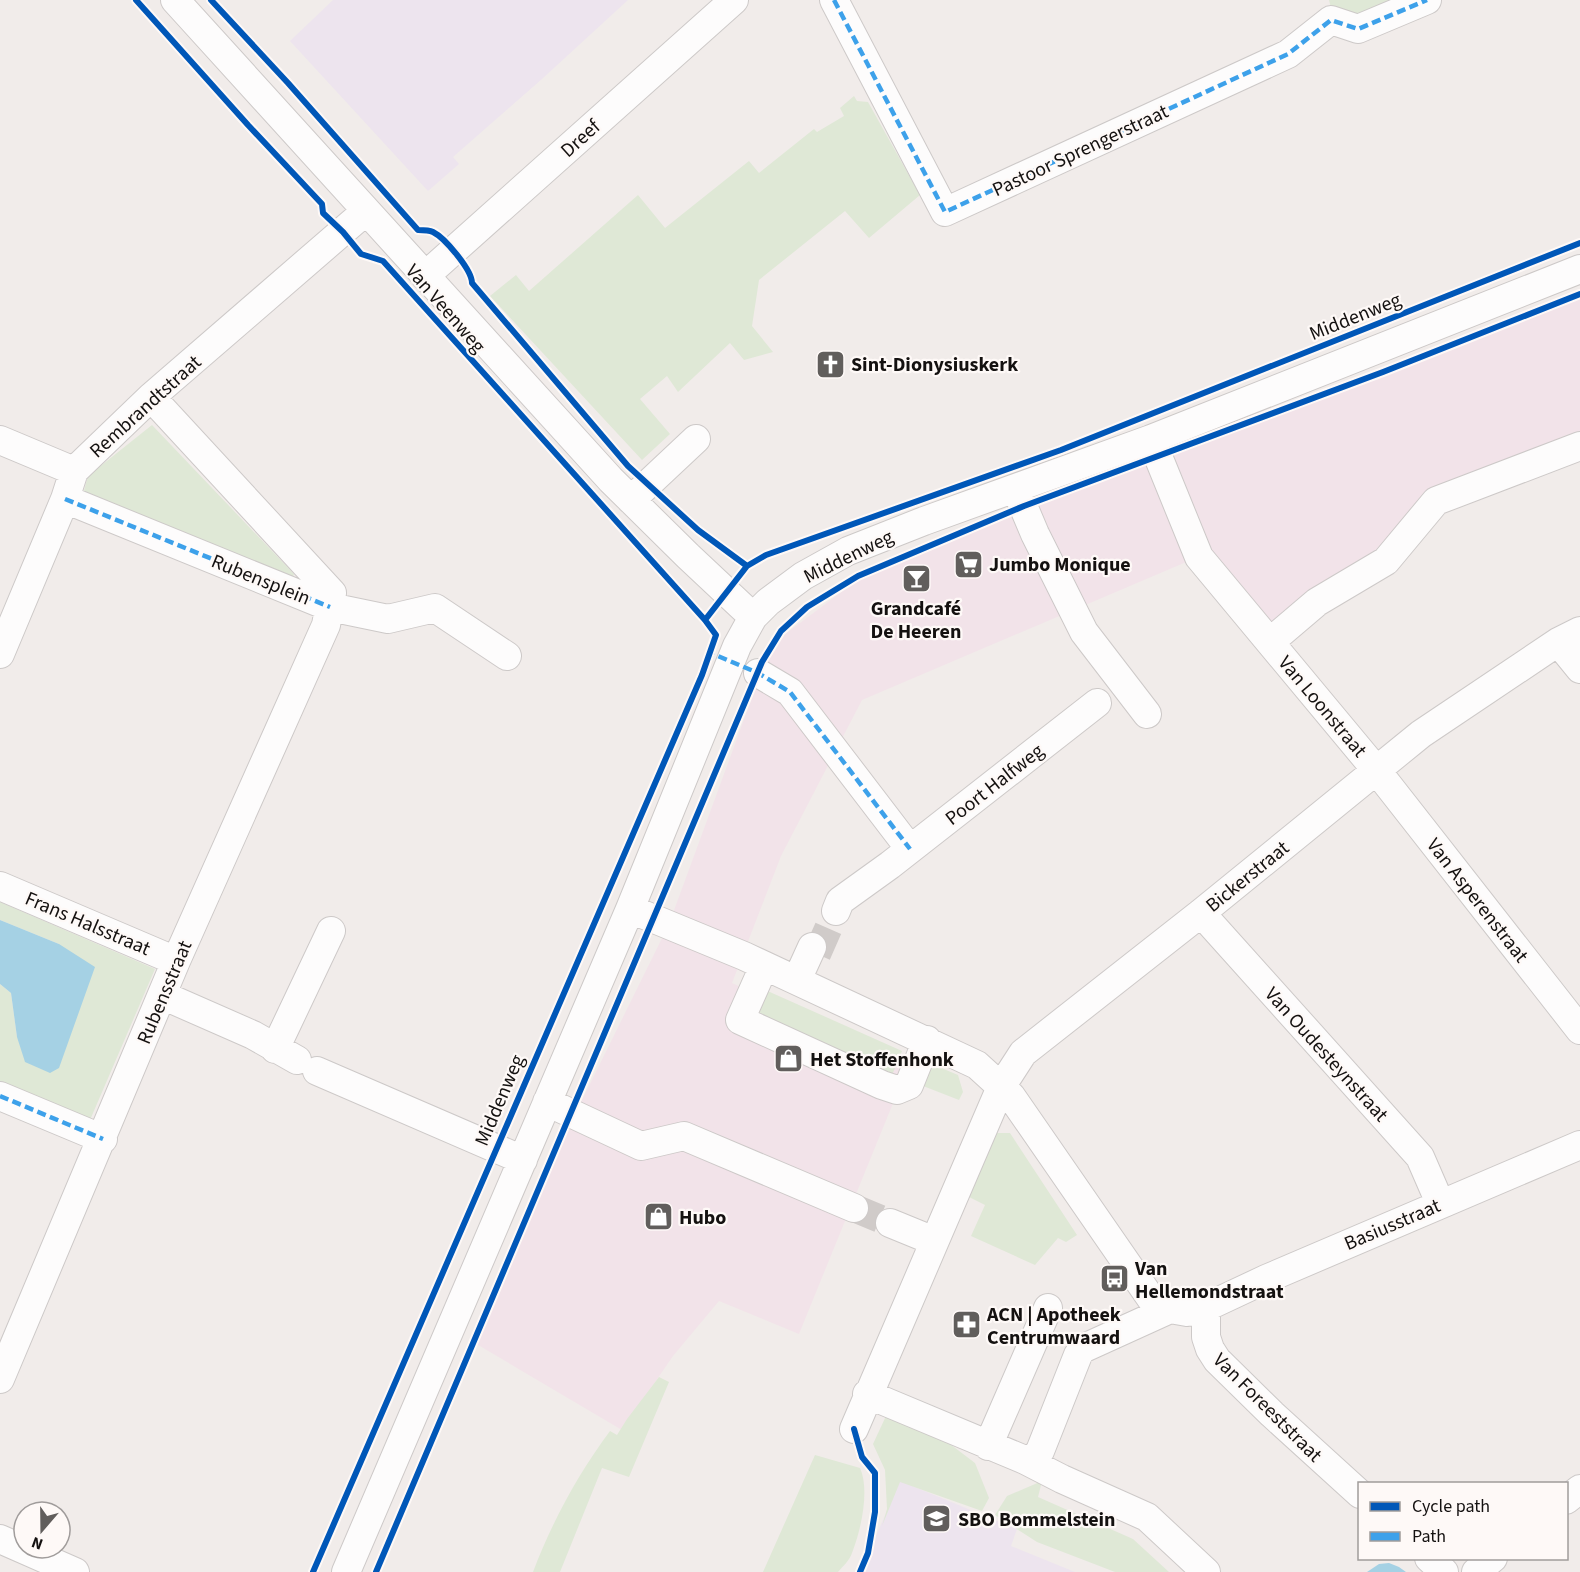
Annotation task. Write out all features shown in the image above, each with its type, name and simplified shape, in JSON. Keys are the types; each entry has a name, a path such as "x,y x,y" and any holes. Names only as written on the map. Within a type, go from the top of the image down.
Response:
{"street":[{"name":"Van Veenweg","path":"175,0 631,500 753,617"},
{"name":"Dreef","path":"425,276 734,0"},
{"name":"Pastoor Sprengerstraat","path":"834,0 945,212 1288,54 1331,20 1358,29 1427,0"},
{"name":"Rembrandtstraat","path":"0,654 75,471 151,397 366,211"},
{"name":"Middenweg","path":"346,1572 524,1160 733,656 753,617 768,602 804,576 848,551 1150,439 1580,269"},
{"name":"Rubensplein","path":"64,499 330,607 332,593 151,397"},
{"path":"631,500 696,439"},
{"name":"Van Loonstraat","path":"1150,439 1199,557 1377,771"},
{"path":"0,440 75,471"},
{"name":"Van Loonstraat","path":"1270,642 1317,602 1386,561 1436,501 1580,446"},
{"path":"1016,489 1035,534 1084,632 1147,714"},
{"path":"330,607 388,619 435,608 507,656"},
{"name":"Rubensstraat","path":"0,1379 176,961 326,625 330,607"},
{"path":"1569,637 1580,669"},
{"name":"Bickerstraat","path":"854,1429 867,1394 1001,1087 1023,1053 1201,913 1421,734 1569,637"},
{"path":"758,673 790,692 900,857"},
{"name":"Poort Halfweg","path":"836,911 840,901 1097,703"},
{"name":"Van Asperenstraat","path":"1377,771 1580,1030"},
{"name":"Frans Halsstraat","path":"0,886 176,961"},
{"path":"630,909 800,982 977,1065 1011,1096 1152,1300 1170,1309 1187,1312 1206,1307"},
{"name":"Van Oudesteynstraat","path":"1201,913 1420,1157 1440,1203"},
{"path":"297,1060 331,931"},
{"path":"800,982 814,950"},
{"path":"764,966 740,1020 849,1070 892,1089 901,1090 911,1081 927,1040"},
{"path":"162,995 253,1035 297,1060 524,1160"},
{"path":"0,1096 103,1139"},
{"path":"547,1102 641,1146 684,1136 854,1208"},
{"name":"Basiusstraat","path":"1206,1307 1440,1203 1580,1145"},
{"path":"890,1223 934,1241"},
{"name":"Van Foreeststraat","path":"1206,1307 1206,1337 1210,1349 1218,1360 1272,1414 1358,1493"},
{"path":"988,1446 1048,1308"},
{"path":"1025,1460 1034,1458 1040,1451 1082,1349 1170,1309"},
{"path":"867,1394 1025,1460 1147,1517 1206,1572"},
{"path":"1568,1498 1580,1489"},
{"path":"0,1539 75,1572"},
{"path":"1432,1560 1444,1572"},
{"path":"1476,1572 1491,1560"}],"shaded area":[{"path":"333,0 628,0 453,157 459,164 428,191 290,41"},
{"path":"1580,294 1580,436 1434,493 1384,553 1271,631 1198,557 862,700 781,856 732,983 909,1064 799,1334 719,1301 673,1356 622,1430 473,1342 548,1169 669,924 764,665 784,635 856,581 1024,506 1383,372"},
{"name":"SBO Bommelstein","path":"900,1481 1017,1529 1011,1546 1075,1572 860,1572"}],"green space":[{"path":"1329,0 1425,0 1372,25 1331,8"},
{"path":"854,96 857,101 868,102 920,195 869,238 845,211 759,280 752,326 773,352 744,360 730,343 678,392 667,376 640,399 670,434 642,460 490,296 516,275 529,291 638,195 665,228 749,161 759,173 814,129 817,132 844,116 840,108"},
{"path":"152,425 294,574 289,585 82,498 88,476"},
{"path":"0,902 155,969 87,1127 0,1092 0,984 11,993 17,1037 59,944 0,920"},
{"path":"761,988 902,1051 890,1080 748,1016"},
{"path":"927,1062 958,1075 963,1092 959,1100 918,1084"},
{"path":"996,1133 1010,1133 1077,1235 1066,1242 1058,1238 1035,1265 971,1236 985,1205 967,1196"},
{"path":"659,1377 669,1382 629,1477 602,1468 560,1572 533,1572 557,1517 587,1464 610,1431 617,1435"},
{"path":"886,1416 946,1441 975,1463 989,1498 982,1511 900,1482 882,1526 887,1509 885,1470 873,1444"},
{"path":"815,1455 860,1468 864,1487 863,1510 851,1556 838,1572 763,1572"},
{"path":"1042,1481 1038,1497 1133,1539 1169,1572 1115,1572 1037,1542 995,1515 1007,1496"}],"water":[{"path":"0,920 59,944 95,967 59,1068 50,1073 25,1062 17,1037 11,993 0,984"},
{"path":"1389,1563 1406,1572 1367,1572 1379,1564"}],"tunnel":[{"path":"817,954 836,911"},
{"path":"854,1208 890,1223"}],"marked path":[{"path":"834,0 945,212 1288,54 1331,20 1358,29 1427,0"},
{"path":"65,499 330,607"},
{"path":"706,651 758,673 790,692 910,849"},
{"path":"0,1096 103,1139"}],"cycle path":[{"path":"136,0 322,204 323,213 361,254 383,261 716,635 702,675 313,1572"},
{"path":"211,0 418,230 433,232 451,247 468,270 472,283 628,466 698,530 747,566"},
{"path":"705,620 747,566 766,555 1061,450 1580,243"},
{"path":"376,1572 762,662 781,631 807,607 858,576 1024,506 1383,372 1580,294"},
{"path":"854,1429 862,1457 875,1473 875,1512 868,1553 860,1572"}],"place":[{"name":"Sint-Dionysiuskerk","path":"830,364"},
{"name":"Jumbo Monique","path":"968,564"},
{"name":"Grandcafé De Heeren","path":"916,578"},
{"name":"Het Stoffenhonk","path":"789,1059"},
{"name":"Hubo","path":"658,1217"},
{"name":"Van Hellemondstraat","path":"1114,1279"},
{"name":"ACN | Apotheek Centrumwaard","path":"966,1325"},
{"name":"SBO Bommelstein","path":"937,1519"}]}
